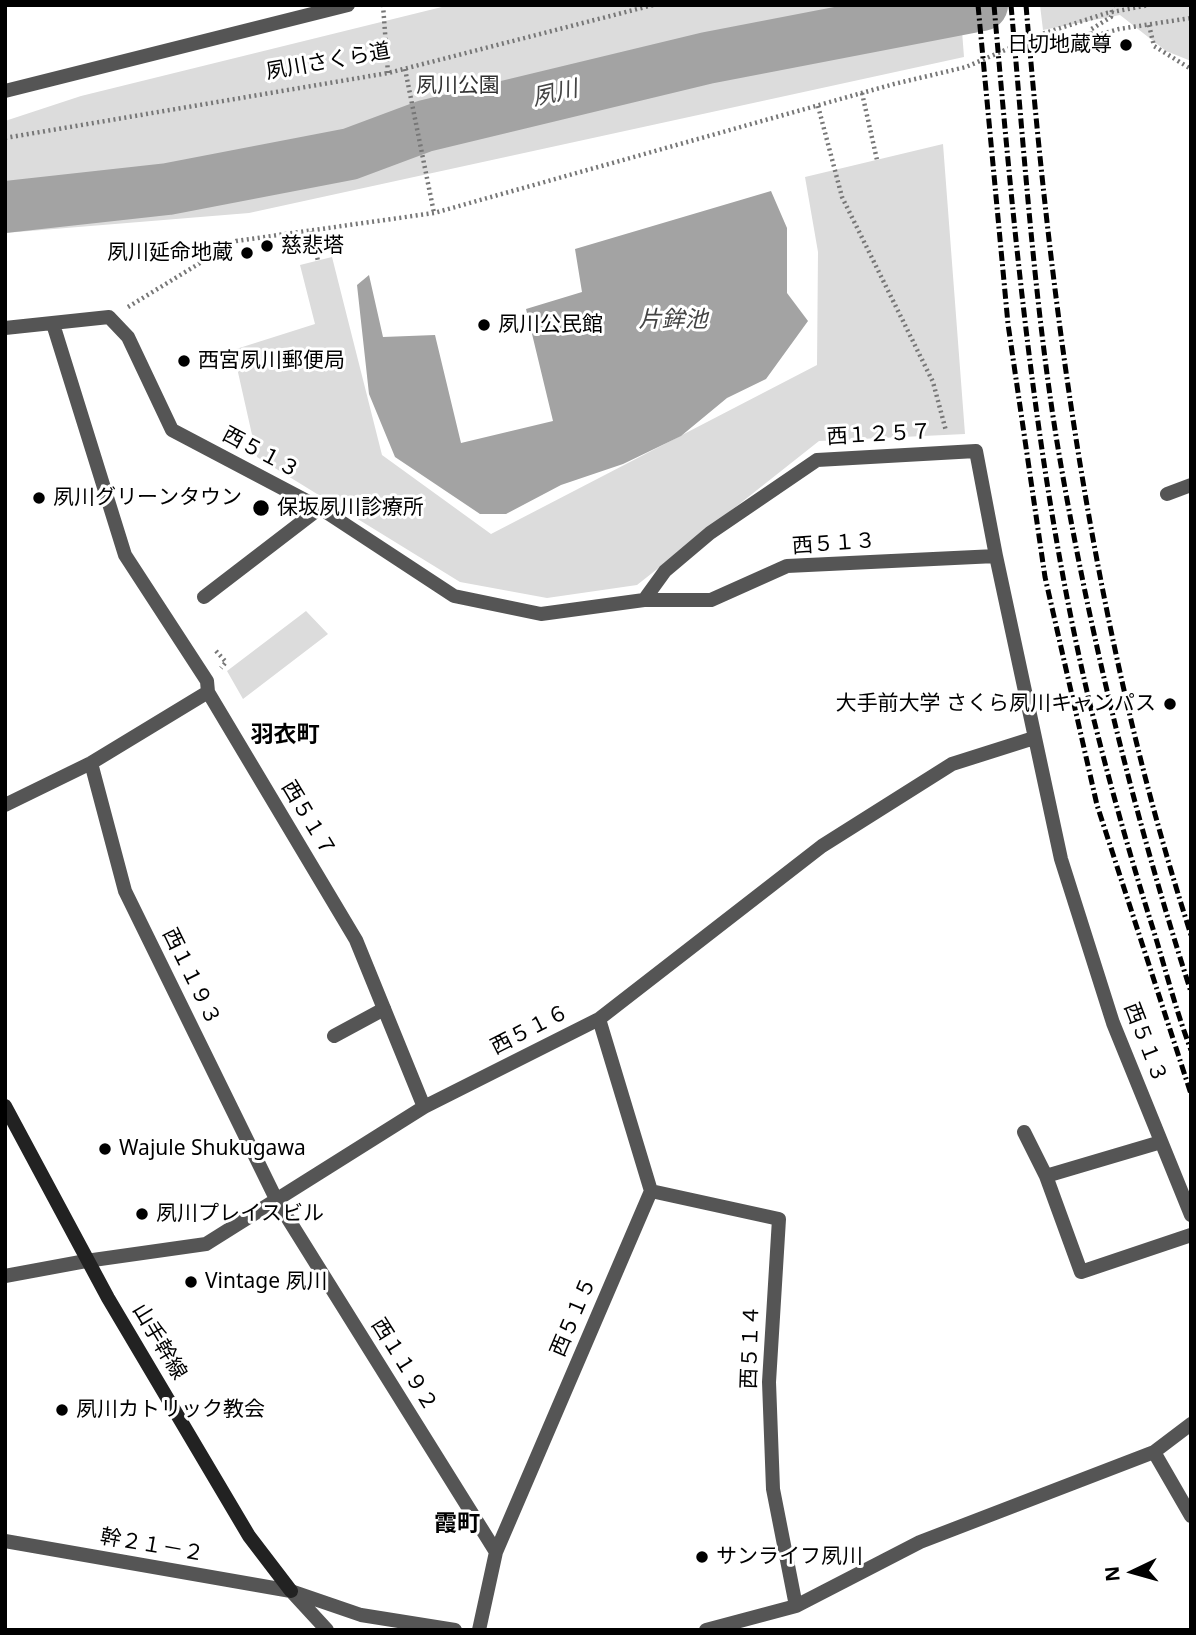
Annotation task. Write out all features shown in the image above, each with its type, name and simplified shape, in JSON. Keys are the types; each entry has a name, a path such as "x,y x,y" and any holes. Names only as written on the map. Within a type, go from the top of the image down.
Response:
{"street":[{"path":"5,91 348,5"},
{"name":"西５１３","path":"53,324 109,317 128,337 172,430 320,508 454,596 541,614 644,600 710,600 787,566 996,556 1061,859 1113,1023 1191,1215"},
{"path":"5,328 53,324"},
{"name":"西５１７","path":"53,324 125,555 207,681 208,692 356,940 424,1107"},
{"name":"西１２５７","path":"644,600 665,571 710,533 817,460 976,451 996,556"},
{"path":"1167,494 1191,485"},
{"path":"204,597 320,508"},
{"path":"5,805 92,763 208,692"},
{"name":"西５１６","path":"5,1276 205,1244 424,1107 599,1019 822,846 952,764 1034,738"},
{"name":"西１１９３","path":"92,763 125,891 277,1201"},
{"path":"334,1036 384,1009"},
{"path":"599,1019 651,1191"},
{"name":"山手幹線","path":"5,1105 86,1261 249,1536 291,1591 327,1630"},
{"path":"1024,1132 1046,1176 1081,1272 1191,1235"},
{"path":"1046,1176 1161,1142"},
{"name":"西５１５","path":"479,1630 496,1552 651,1191"},
{"name":"西５１４","path":"651,1191 779,1219 769,1382 773,1489 796,1606"},
{"name":"西１１９２","path":"277,1201 496,1552"},
{"path":"706,1630 796,1606 920,1542 1154,1452 1191,1424"},
{"path":"1154,1452 1191,1516"},
{"name":"幹２１－２","path":"5,1541 291,1591 360,1615 454,1630"},
{"name":"山手幹線","path":"291,1591 312,1630"}],"path":[{"path":"383,5 388,74"},
{"name":"夙川さくら道","path":"5,138 388,74 653,5"},
{"path":"127,307 236,241 435,214 862,93 967,67 1042,34 1113,8 1149,5"},
{"path":"1113,8 1090,30 1091,37 1191,18"},
{"path":"1149,25 1154,46 1191,68"},
{"path":"405,69 435,214"},
{"path":"862,93 877,160"},
{"path":"818,106 842,197 933,382 952,452"},
{"path":"311,231 318,261"}],"green space":[{"name":"夙川公園","path":"450,5 960,5 964,57 249,213 5,233 5,121 81,96"},
{"path":"1040,5 1191,5 1191,61 1166,51 1120,15 1043,30"},
{"path":"943,144 965,434 819,441 637,585 547,598 460,582 257,457 233,350 315,324 300,265 332,257 382,455 491,534 817,365 818,252 805,177"},
{"path":"306,611 328,634 243,699 227,671"}],"water":[{"name":"片鉾池","path":"771,191 787,228 787,293 808,321 766,379 727,398 681,436 623,464 561,485 506,514 480,514 395,457 369,394 357,285 369,275 383,337 435,335 461,443 553,421 526,309 582,292 575,249"}],"waterway":[{"name":"夙川","path":"5,207 168,189 350,154 425,126 707,58 982,5"}],"railway":[{"path":"978,5 1008,324 1045,577 1097,805 1191,1094"},
{"path":"994,5 1029,355 1071,615 1089,700 1120,817 1191,1050"},
{"path":"1011,5 1042,334 1069,512 1131,788 1191,992"},
{"path":"1026,5 1049,240 1082,475 1128,707 1157,822 1191,935"}],"place":[{"name":"日切地蔵尊","path":"1126,45"},
{"name":"慈悲塔","path":"267,246"},
{"name":"夙川延命地蔵","path":"247,253"},
{"name":"夙川公民館","path":"484,325"},
{"name":"西宮夙川郵便局","path":"184,361"},
{"name":"夙川グリーンタウン","path":"39,498"},
{"name":"保坂夙川診療所","path":"261,508"},
{"name":"大手前大学 さくら夙川キャンパス","path":"1170,704"},
{"name":"Wajule Shukugawa","path":"105,1149"},
{"name":"夙川プレイスビル","path":"142,1214"},
{"name":"Vintage 夙川","path":"191,1282"},
{"name":"夙川カトリック教会","path":"62,1410"},
{"name":"サンライフ夙川","path":"702,1557"}],"district":[{"name":"羽衣町","path":"285,735"},
{"name":"霞町","path":"457,1524"}]}
